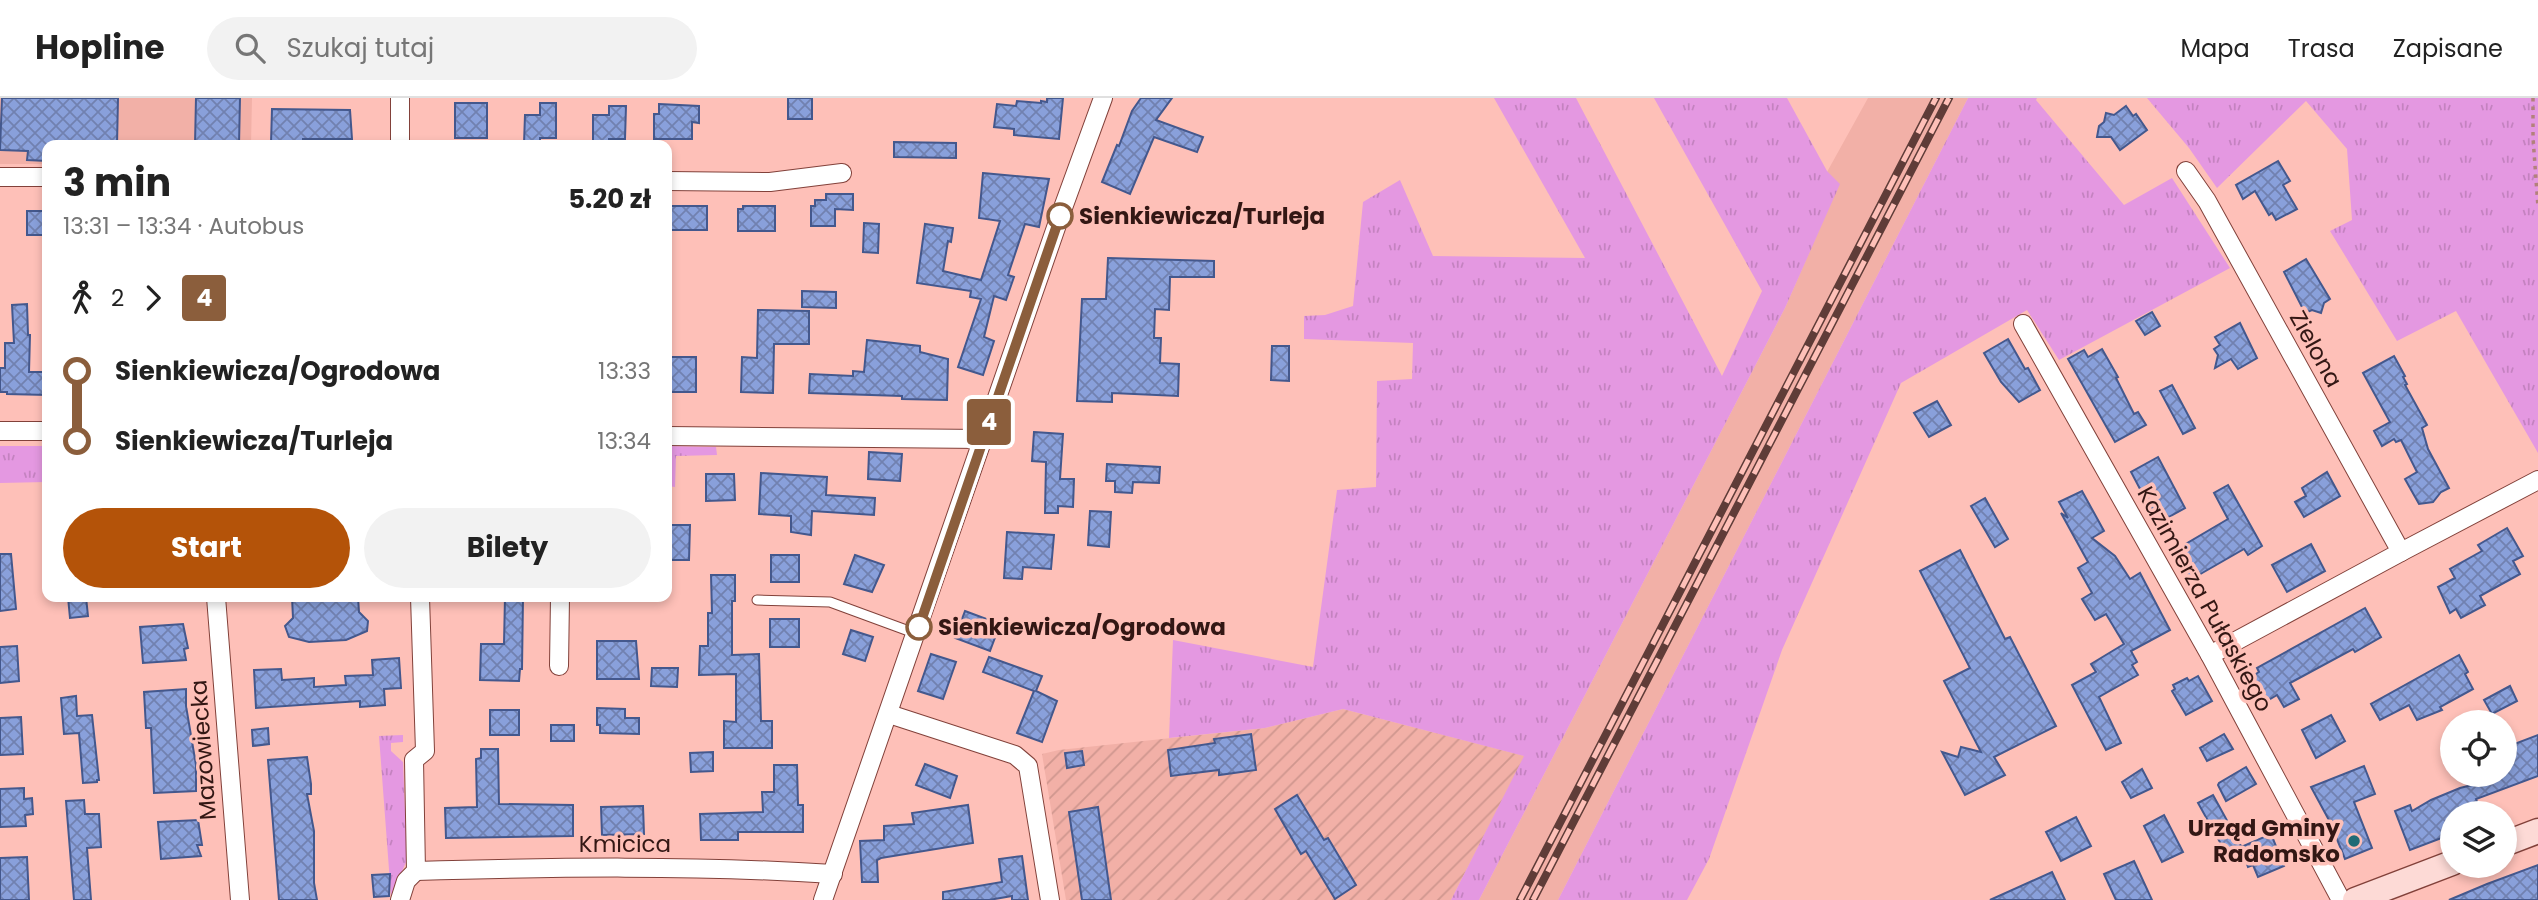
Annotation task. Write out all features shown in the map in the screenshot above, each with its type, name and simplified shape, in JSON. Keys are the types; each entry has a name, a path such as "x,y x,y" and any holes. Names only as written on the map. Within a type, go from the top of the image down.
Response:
{"street":[{"path":"400,98 400,140"},
{"path":"823,900 1103,98"},
{"name":"Zielona","path":"2186,171 2207,201 2401,552"},
{"path":"672,181 770,182 842,173"},
{"path":"0,177 42,177"},
{"name":"Kazimierza Pułaskiego","path":"2024,324 2210,655 2341,900"},
{"path":"0,431 42,431"},
{"path":"672,436 983,439"},
{"path":"2210,655 2538,480"},
{"name":"Mazowiecka","path":"216,602 240,900"},
{"path":"400,900 406,881 416,871 414,760 425,751 420,602"},
{"path":"559,666 560,602"},
{"path":"888,714 1015,755 1028,766 1049,900"},
{"path":"2517,839 2538,831"},
{"name":"Kmicica","path":"416,871 503,868 757,869 833,874"},
{"path":"2355,900 2440,868"}],"lane":[{"path":"757,600 830,602 917,634"}],"path":[{"path":"2533,98 2538,207"}],"shaded area":[{"path":"0,98 252,98 251,140 42,140 42,164 0,164"},
{"path":"1868,98 1968,98 1558,900 1479,900 1785,308 1839,184 1827,172"},
{"path":"1343,709 1525,756 1451,900 1066,900 1042,754 1265,728"}],"green space":[{"path":"1494,98 1576,98 1722,376 1762,291 1654,98 1787,98 1827,171 1840,184 1785,308 1479,900 1451,900 1524,756 1343,709 1265,728 1169,738 1173,640 1313,667 1337,490 1376,487 1377,381 1412,379 1413,343 1304,339 1304,316 1325,315 1353,306 1363,202 1400,180 1433,256 1585,258"},
{"path":"1968,98 2037,98 2124,205 2172,178 2230,268 2059,360 2027,310 1901,383 1782,650 1709,859 1687,900 1558,900"},
{"path":"2147,98 2538,98 2538,453 2456,311 2397,341 2330,231 2352,220 2347,149 2306,101 2217,188 2189,148"},
{"path":"0,446 42,446 42,482 0,483"},
{"path":"672,446 716,447 717,455 676,456 675,487 672,487"},
{"path":"403,735 403,742 391,743 391,751 403,762 407,860 391,896 379,736"}],"building":[{"path":"2,98 118,98 117,140 42,140 42,161 27,160 28,151 0,150"},
{"path":"196,98 240,98 239,140 195,140"},
{"path":"788,98 812,98 812,119 788,119"},
{"path":"1047,98 1063,98 1059,139 1014,135 1014,129 994,127 997,104 1016,106 1017,101 1041,103 1047,102"},
{"path":"1141,98 1172,98 1156,120 1203,137 1197,152 1154,137 1130,194 1102,182 1132,111"},
{"path":"455,103 487,103 487,138 455,138"},
{"path":"540,103 556,103 556,138 524,140 525,115 540,115"},
{"path":"659,104 699,106 699,123 692,122 692,139 654,139 654,114 659,114"},
{"path":"609,106 626,106 625,139 593,140 593,115 609,115"},
{"path":"2126,106 2133,116 2136,114 2147,130 2120,150 2111,137 2097,137 2106,113 2114,115"},
{"path":"272,109 350,110 352,139 271,140"},
{"path":"894,142 956,143 956,158 894,157"},
{"path":"2278,161 2290,181 2283,185 2297,209 2276,220 2272,213 2269,215 2255,191 2243,199 2236,185"},
{"path":"983,173 1049,179 1039,227 1025,224 1008,275 1014,277 1006,300 994,296 984,337 994,341 983,375 958,367 981,299 970,297 971,291 917,283 925,224 953,228 943,271 981,280 1000,221 979,218"},
{"path":"826,194 853,194 853,210 835,209 835,226 811,226 811,206 815,206 815,200 826,200"},
{"path":"672,206 707,206 707,230 672,230"},
{"path":"743,206 775,206 775,231 738,231 738,209 743,209"},
{"path":"27,211 42,211 42,235 27,235"},
{"path":"864,223 879,224 878,253 863,252"},
{"path":"1108,258 1214,261 1214,277 1170,277 1169,310 1155,309 1154,338 1161,338 1160,363 1179,364 1178,396 1112,393 1112,402 1077,401 1082,299 1106,299"},
{"path":"2306,259 2330,299 2324,303 2321,313 2312,310 2305,313 2284,272"},
{"path":"802,291 836,292 836,308 802,307"},
{"path":"27,304 29,372 42,372 42,395 0,392 0,368 5,368 5,343 14,343 12,305"},
{"path":"758,310 809,311 809,344 774,344 773,393 741,392 742,357 757,358"},
{"path":"2152,312 2160,326 2145,335 2136,321"},
{"path":"2240,323 2257,358 2238,369 2231,359 2215,368 2218,355 2214,349 2220,345 2215,337"},
{"path":"2008,339 2040,390 2019,402 2001,382 1984,353"},
{"path":"867,340 920,346 920,352 948,359 947,400 809,393 810,374 853,376 853,371 864,372"},
{"path":"1272,346 1289,346 1289,381 1271,380"},
{"path":"2102,349 2134,414 2138,412 2146,425 2115,442 2068,359 2084,350 2088,357"},
{"path":"2394,356 2405,376 2405,385 2427,425 2422,428 2428,449 2449,488 2441,492 2433,502 2419,504 2405,479 2417,472 2401,440 2396,442 2394,439 2382,446 2374,431 2390,422 2363,373"},
{"path":"672,357 696,357 696,392 672,392"},
{"path":"2172,385 2195,428 2183,434 2160,391"},
{"path":"1937,401 1951,425 1929,437 1914,413"},
{"path":"1034,432 1063,434 1060,479 1074,479 1073,507 1058,506 1058,513 1045,513 1046,462 1032,461"},
{"path":"869,452 902,454 900,481 868,479"},
{"path":"2158,457 2185,508 2158,523 2131,472"},
{"path":"1107,464 1160,467 1159,483 1133,482 1132,493 1115,492 1115,481 1106,481"},
{"path":"2327,472 2340,496 2304,517 2295,502 2306,496 2302,488"},
{"path":"761,473 827,477 826,495 875,498 874,515 812,511 811,535 791,532 791,516 759,514"},
{"path":"706,474 734,474 735,500 706,501"},
{"path":"2228,485 2262,546 2248,555 2244,549 2190,580 2175,554 2185,548 2184,545 2228,519 2214,493"},
{"path":"2082,491 2104,531 2092,538 2115,556 2130,579 2140,573 2170,630 2131,651 2137,662 2132,665 2138,675 2099,697 2121,743 2106,750 2072,685 2096,672 2091,664 2124,644 2106,614 2095,620 2082,599 2092,593 2078,568 2088,562 2061,513 2068,518 2059,502"},
{"path":"1985,498 2008,539 1995,547 1971,506"},
{"path":"1090,511 1111,512 1109,547 1088,545"},
{"path":"672,525 690,525 689,560 672,560"},
{"path":"2507,528 2523,556 2513,561 2520,574 2480,596 2485,605 2461,618 2456,609 2450,613 2438,587 2455,578 2450,569 2482,551 2478,545"},
{"path":"1007,532 1054,535 1051,569 1023,567 1022,579 1004,578"},
{"path":"2311,544 2325,571 2287,592 2272,565"},
{"path":"1960,550 2005,639 2010,637 2056,726 1994,757 2005,775 1965,795 1942,752 1958,757 1961,747 1981,752 1944,681 1970,668 1920,571"},
{"path":"0,554 11,554 16,609 0,611"},
{"path":"771,555 799,555 799,582 771,582"},
{"path":"855,555 884,565 872,592 844,584"},
{"path":"711,575 735,575 732,655 759,654 761,721 772,721 772,748 724,748 724,721 736,722 736,674 699,675 700,646 708,646 708,613 712,613"},
{"path":"68,602 87,602 88,616 70,618"},
{"path":"292,602 358,602 359,612 368,621 367,631 346,640 309,642 289,637 285,626 293,618"},
{"path":"505,602 523,602 522,669 519,681 480,680 481,644 504,644"},
{"path":"2365,608 2381,637 2290,683 2299,699 2284,707 2277,695 2265,702 2251,677 2259,672 2257,668"},
{"path":"965,611 1000,624 990,651 955,638"},
{"path":"770,619 799,619 799,647 770,647"},
{"path":"183,624 188,648 184,649 186,660 143,663 140,627"},
{"path":"851,630 873,637 865,661 843,654"},
{"path":"597,641 636,641 639,679 597,679"},
{"path":"17,646 19,681 0,683 0,647"},
{"path":"931,654 956,662 943,699 918,691"},
{"path":"2459,655 2473,689 2440,707 2442,710 2417,720 2409,705 2380,720 2371,704"},
{"path":"989,657 1042,676 1036,691 1057,701 1042,742 1017,733 1034,691 983,672"},
{"path":"399,658 401,688 384,689 385,705 360,707 360,701 256,708 254,670 281,669 282,680 314,678 314,687 346,685 345,676 373,675 372,660"},
{"path":"652,668 678,668 677,687 651,686"},
{"path":"2198,676 2212,701 2186,715 2172,691 2175,689 2173,685"},
{"path":"2510,686 2517,701 2500,710 2490,710 2484,700"},
{"path":"186,689 186,706 196,765 196,791 154,793 151,728 146,728 144,692"},
{"path":"76,696 77,716 92,715 99,780 97,782 83,783 79,733 64,734 61,698"},
{"path":"597,708 625,709 625,718 639,718 639,734 600,733"},
{"path":"490,710 519,710 519,735 490,735"},
{"path":"2331,715 2345,741 2316,758 2302,730"},
{"path":"21,717 23,754 0,755 0,718"},
{"path":"551,725 574,725 574,741 551,741"},
{"path":"268,728 269,744 253,746 252,730"},
{"path":"1251,734 1256,770 1219,775 1219,770 1171,776 1168,750"},
{"path":"2224,734 2233,749 2207,761 2200,748"},
{"path":"2538,735 2538,776 2517,784 2517,743"},
{"path":"481,749 498,749 499,804 573,805 573,836 446,838 445,808 477,807 476,759 481,758"},
{"path":"1082,751 1084,765 1067,768 1065,753"},
{"path":"713,752 713,771 691,772 690,753"},
{"path":"307,757 311,794 307,794 314,831 314,883 317,900 279,900 268,760"},
{"path":"925,764 957,776 950,798 916,785"},
{"path":"774,765 797,765 798,805 803,805 803,832 738,832 738,840 701,840 700,814 763,812 762,792 774,792"},
{"path":"2364,766 2375,794 2354,802 2372,848 2345,859 2330,822 2311,787"},
{"path":"2246,767 2256,784 2226,801 2219,783"},
{"path":"2142,769 2152,788 2131,798 2122,782"},
{"path":"2508,787 2476,799 2477,801 2440,801 2440,839 2410,850 2395,811 2410,805 2412,811 2460,788"},
{"path":"24,788 24,799 32,798 33,814 25,815 26,826 0,827 0,789"},
{"path":"1297,795 1324,840 1328,838 1356,885 1335,899 1306,851 1301,854 1275,809"},
{"path":"2213,795 2241,846 2226,853 2198,803"},
{"path":"84,800 85,814 99,814 101,847 87,848 91,900 74,900 66,801"},
{"path":"968,805 973,843 881,858 877,860 878,882 862,882 860,841 884,840 884,826 914,824 912,813"},
{"path":"643,806 644,834 602,835 601,807"},
{"path":"1098,807 1111,900 1082,900 1069,812"},
{"path":"2164,815 2183,852 2162,862 2144,826"},
{"path":"2076,817 2091,846 2061,861 2046,832"},
{"path":"198,820 202,845 197,845 201,856 161,859 158,822"},
{"path":"2271,834 2284,866 2258,877 2253,865 2248,867 2241,847"},
{"path":"1022,856 1028,900 1012,900 1012,896 989,900 943,900 943,892 1002,882 999,859"},
{"path":"27,857 29,900 0,900 0,858"},
{"path":"2134,861 2152,900 2116,900 2104,874"},
{"path":"2538,865 2538,900 2449,900 2503,878 2517,878 2517,873"},
{"path":"2052,872 2065,900 1990,900"},
{"path":"390,874 389,896 374,897 372,875"}],"railway":[{"path":"1520,900 1936,98"},
{"path":"1533,900 1949,98"}],"bus line":[{"name":"4","path":"919,627 1060,216"}],"place":[{"name":"Sienkiewicza/Turleja","path":"1060,216"},
{"name":"Sienkiewicza/Ogrodowa","path":"919,627"},
{"name":"Urząd Gminy Radomsko","path":"2354,841"}]}
